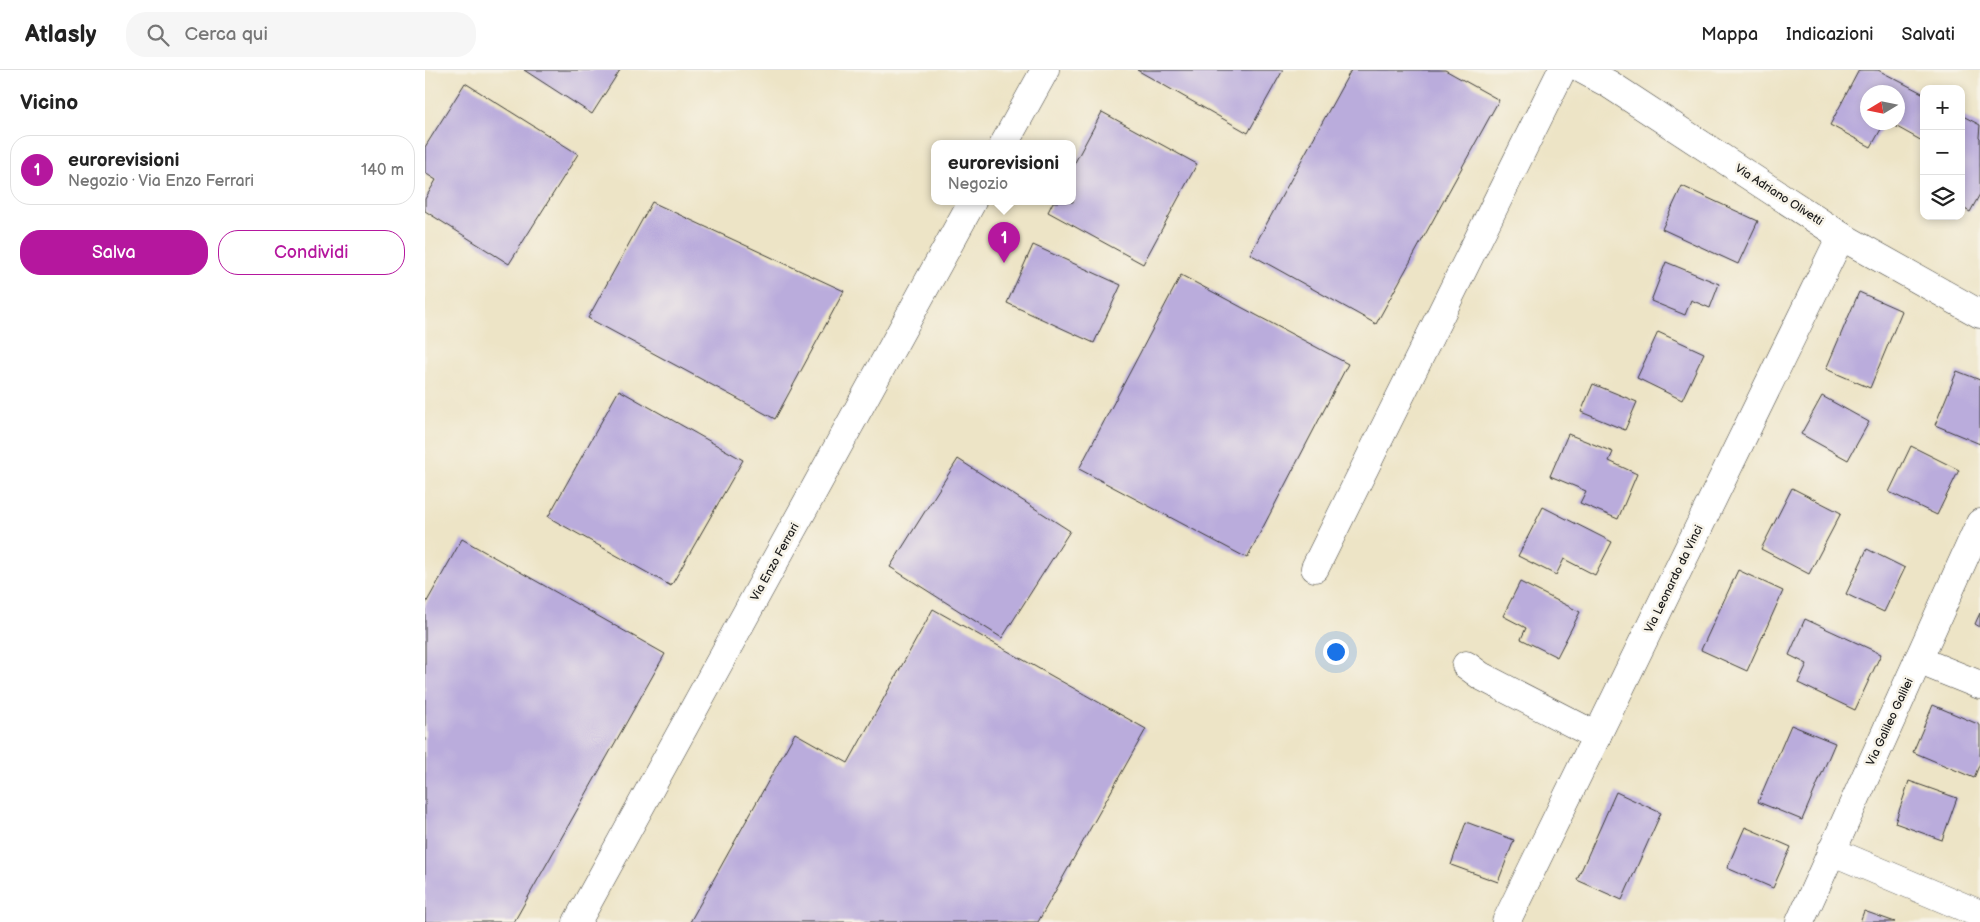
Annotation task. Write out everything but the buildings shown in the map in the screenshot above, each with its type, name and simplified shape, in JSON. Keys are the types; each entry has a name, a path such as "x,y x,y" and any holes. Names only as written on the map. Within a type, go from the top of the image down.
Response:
{"street":[{"path":"1006,140 1045,70"},
{"path":"1315,568 1562,70"},
{"name":"Via Adriano Olivetti","path":"1583,70 1609,84 1841,236 1980,314"},
{"name":"Via Enzo Ferrari","path":"577,922 970,205"},
{"name":"Via Leonardo da Vinci","path":"1506,922 1841,236"},
{"name":"Via Galileo Galilei","path":"1800,922 1980,523"},
{"path":"1918,660 1980,685"},
{"path":"1466,664 1481,676 1597,736"},
{"path":"1831,851 1980,914"}],"place":[{"name":"eurorevisioni","path":"1004,263"}]}
